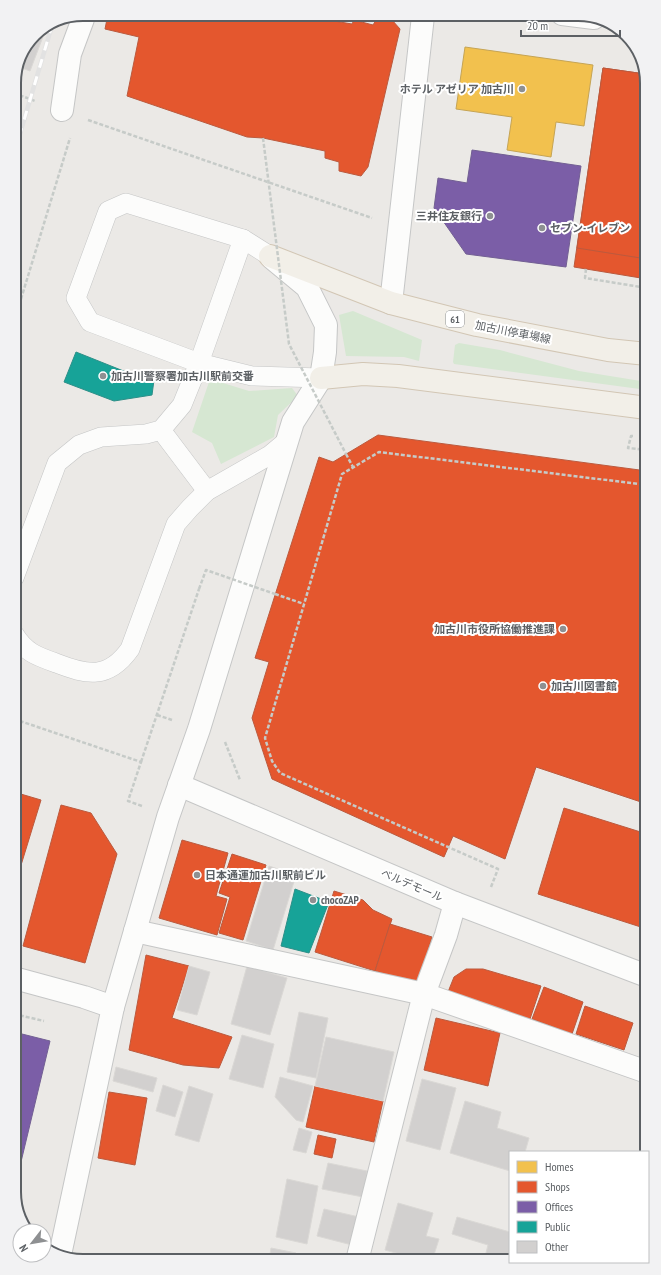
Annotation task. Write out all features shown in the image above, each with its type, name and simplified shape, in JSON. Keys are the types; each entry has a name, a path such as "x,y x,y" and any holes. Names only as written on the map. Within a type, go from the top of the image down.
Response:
{"main road":[{"name":"加古川停車場線","path":"270,256 391,303 477,325 608,350 640,353"},
{"path":"321,378 363,374 398,376 640,407"}],"street":[{"path":"62,110 70,54 82,21"},
{"path":"391,303 422,21"},
{"path":"61,1250 112,1007 168,817 199,729 293,422 321,378 325,352 326,325 308,287 270,256"},
{"name":"ベルデモール","path":"179,785 455,903 640,973"},
{"path":"359,1254 424,994 446,935 455,903"},
{"path":"135,931 424,994 640,1070"},
{"path":"21,980 84,997 112,1007"}],"lane":[{"path":"270,256 243,239 126,203 108,211 76,298 90,322 199,363 252,376 321,378"},
{"path":"21,559 57,463 79,445 101,437 146,434 161,430 182,405 199,363 243,239"},
{"path":"161,430 207,491"},
{"path":"21,644 32,654 81,672 107,670 118,663 130,649 176,524 207,491 270,455 288,440"}],"path":[{"path":"263,138 289,344 353,467"},
{"path":"586,269 585,278 640,287"},
{"path":"636,437 631,436 628,448 640,449"},
{"path":"490,890 498,869 280,773 272,760 265,738 342,474 379,452 640,484"},
{"path":"148,808 128,801 206,570 304,604"},
{"path":"158,715 176,721"},
{"path":"21,721 141,762"},
{"path":"21,1016 44,1021"}],"green space":[{"path":"353,311 422,340 419,361 404,357 346,356 339,315"},
{"path":"459,343 500,350 579,371 640,381 640,389 454,364 455,345"},
{"path":"210,379 249,391 292,388 298,396 278,415 274,437 221,464 212,443 192,432"}],"building: Homes":[{"path":"465,47 593,65 584,126 556,122 551,157 507,150 512,117 456,109"}],"building: Shops":[{"path":"107,21 334,21 352,24 354,21 358,21 373,25 376,21 393,21 400,29 368,167 361,176 339,171 339,162 325,158 325,151 263,138 247,137 127,96 139,37 105,29"},
{"path":"603,68 639,73 640,278 574,267"},
{"path":"603,68 639,73 640,258 577,248"},
{"path":"378,435 640,470 640,802 536,767 505,859 453,836 444,857 272,779 252,718 269,662 255,658 319,457 333,462"},
{"path":"21,794 41,800 21,865"},
{"path":"61,805 91,813 117,854 85,963 23,946"},
{"path":"564,808 640,832 640,927 538,894"},
{"name":"日本通運加古川駅前ビル","path":"182,840 228,853 216,896 227,899 217,935 159,918"},
{"path":"232,854 266,865 243,940 219,933 230,897 219,893"},
{"path":"334,891 363,900 373,910 392,919 375,971 315,952"},
{"path":"390,924 432,937 418,984 375,971"},
{"path":"146,955 189,966 172,1018 232,1037 219,1068 183,1065 129,1050"},
{"path":"466,969 483,969 541,986 530,1019 448,992 454,977"},
{"path":"544,987 583,1002 572,1034 532,1019"},
{"path":"585,1006 633,1023 624,1050 576,1034"},
{"path":"436,1018 500,1033 488,1086 424,1070"},
{"path":"315,1086 383,1101 374,1142 306,1127"},
{"path":"109,1092 147,1098 135,1165 98,1158"},
{"path":"318,1135 336,1139 332,1158 314,1154"}],"building: Offices":[{"path":"472,150 581,166 566,267 466,254 434,208 438,178 467,183"},
{"path":"21,1034 50,1041 21,1162"}],"building: Public":[{"name":"加古川警察署加古川駅前交番","path":"76,352 126,372 154,380 152,395 114,401 64,382"},
{"path":"295,889 329,902 309,953 281,946"}],"building: Other":[{"path":"43,35 30,71 23,68 26,59 31,49"},
{"path":"269,866 296,875 273,950 246,941"},
{"path":"189,966 210,972 197,1015 177,1010"},
{"path":"247,966 287,978 270,1035 231,1024"},
{"path":"299,1012 328,1018 316,1078 287,1072"},
{"path":"242,1035 274,1044 263,1088 229,1079"},
{"path":"326,1037 394,1052 383,1101 315,1086"},
{"path":"116,1067 157,1078 153,1092 113,1081"},
{"path":"280,1077 313,1086 303,1122 296,1120 275,1097"},
{"path":"422,1079 456,1088 440,1150 406,1141"},
{"path":"163,1085 183,1092 175,1117 156,1111"},
{"path":"189,1086 213,1094 199,1142 175,1135"},
{"path":"465,1101 501,1112 497,1128 529,1138 525,1151 509,1151 509,1171 450,1153"},
{"path":"299,1128 312,1132 306,1153 293,1150"},
{"path":"328,1163 367,1171 363,1197 322,1189"},
{"path":"287,1179 318,1186 307,1244 276,1237"},
{"path":"398,1203 433,1213 426,1236 439,1239 434,1254 400,1254 385,1250"},
{"path":"324,1209 359,1217 352,1245 317,1236"},
{"path":"457,1217 509,1232 509,1254 486,1254 488,1245 452,1234"},
{"path":"271,1248 296,1253 296,1254 270,1254"}],"railway":[{"path":"21,130 51,30"}],"place":[{"name":"ホテル アゼリア 加古川","path":"522,89"},
{"name":"三井住友銀行","path":"490,216"},
{"name":"セブン-イレブン","path":"542,228"},
{"name":"加古川警察署加古川駅前交番","path":"103,376"},
{"name":"加古川市役所協働推進課","path":"563,629"},
{"name":"加古川図書館","path":"543,686"},
{"name":"日本通運加古川駅前ビル","path":"197,875"},
{"name":"chocoZAP","path":"313,900"}]}
